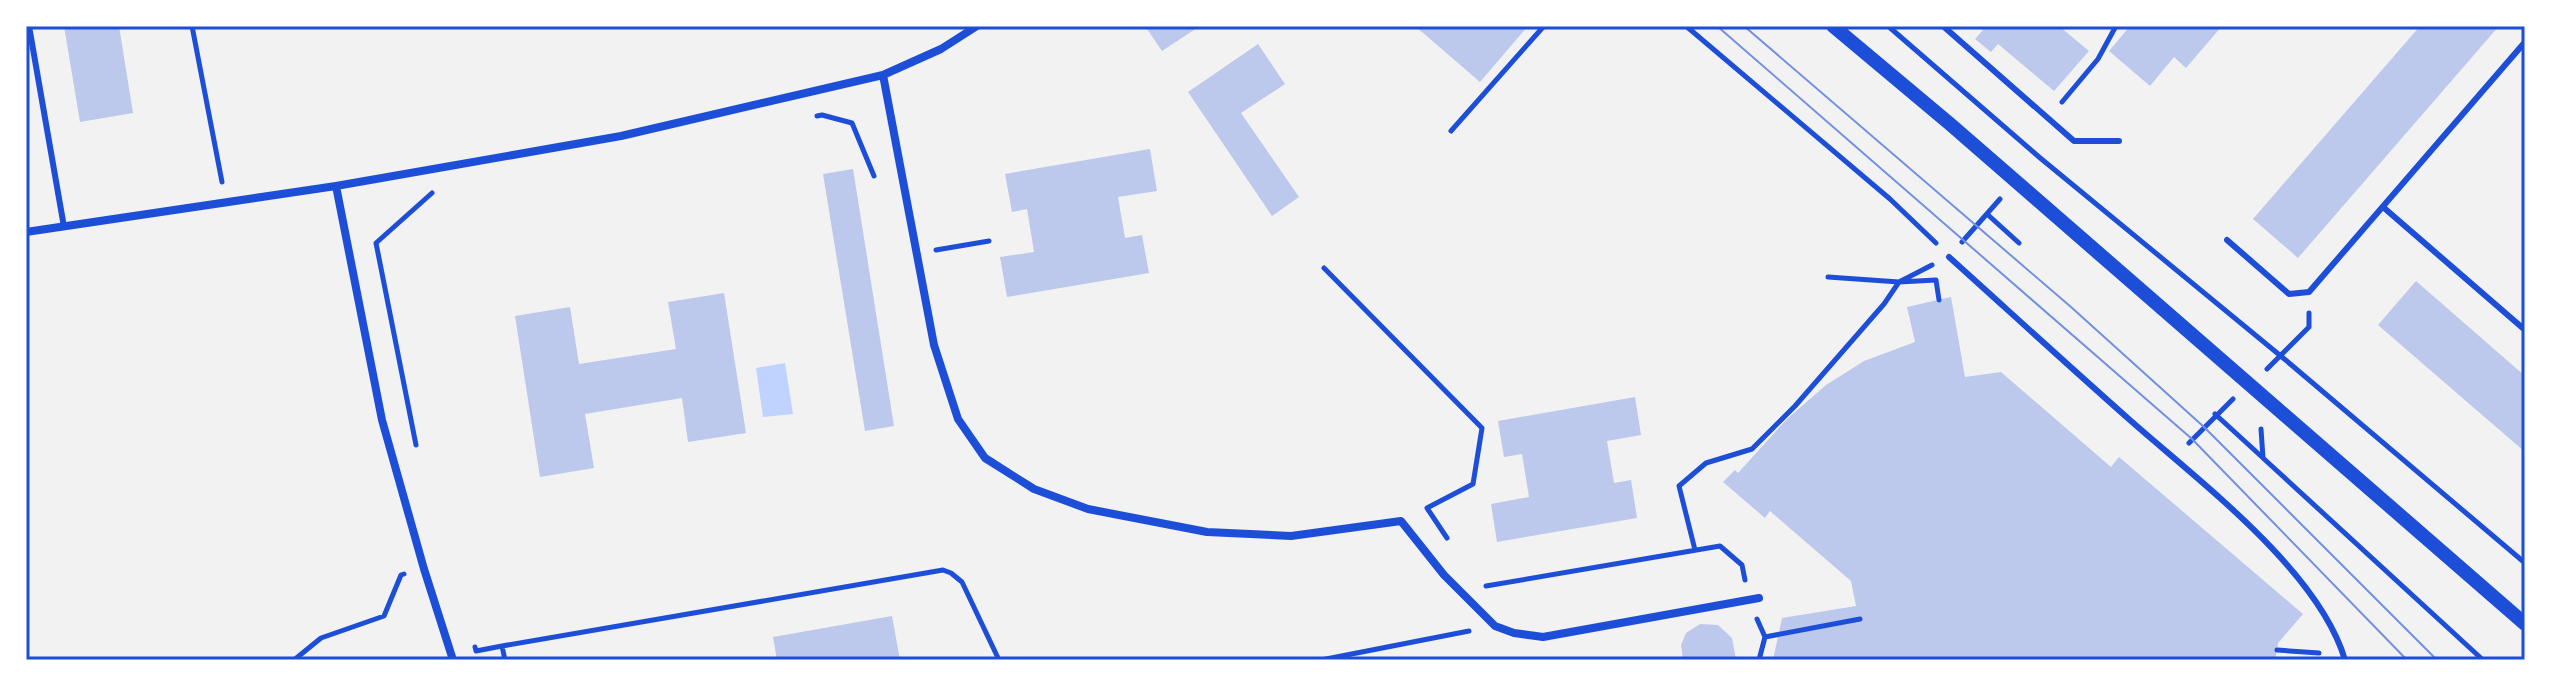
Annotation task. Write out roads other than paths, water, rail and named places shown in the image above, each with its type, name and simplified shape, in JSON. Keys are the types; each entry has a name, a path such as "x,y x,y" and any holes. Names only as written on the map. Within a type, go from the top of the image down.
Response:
{"street":[{"path":"26,232 336,186 621,136 883,75 941,49 977,26"},
{"path":"1833,26 2525,624"},
{"path":"883,75 934,345 958,419 985,458 1034,489 1088,509 1207,532 1291,536 1401,521 1444,575 1495,626 1514,633 1543,637 1754,598"},
{"path":"336,186 382,420 453,660"}],"lane":[{"path":"29,26 64,227"},
{"path":"1943,26 2074,141 2119,141"},
{"path":"2227,240 2289,294 2309,292 2525,42"},
{"path":"2383,207 2525,330"},
{"path":"1949,257 2242,518 2306,586 2340,641 2345,660"}],"water":[{"path":"785,363 793,414 763,417 756,368"}],"tram line":[{"path":"1717,26 2192,439 2407,660"},
{"path":"1744,26 2071,307 2204,427 2437,660"}]}
